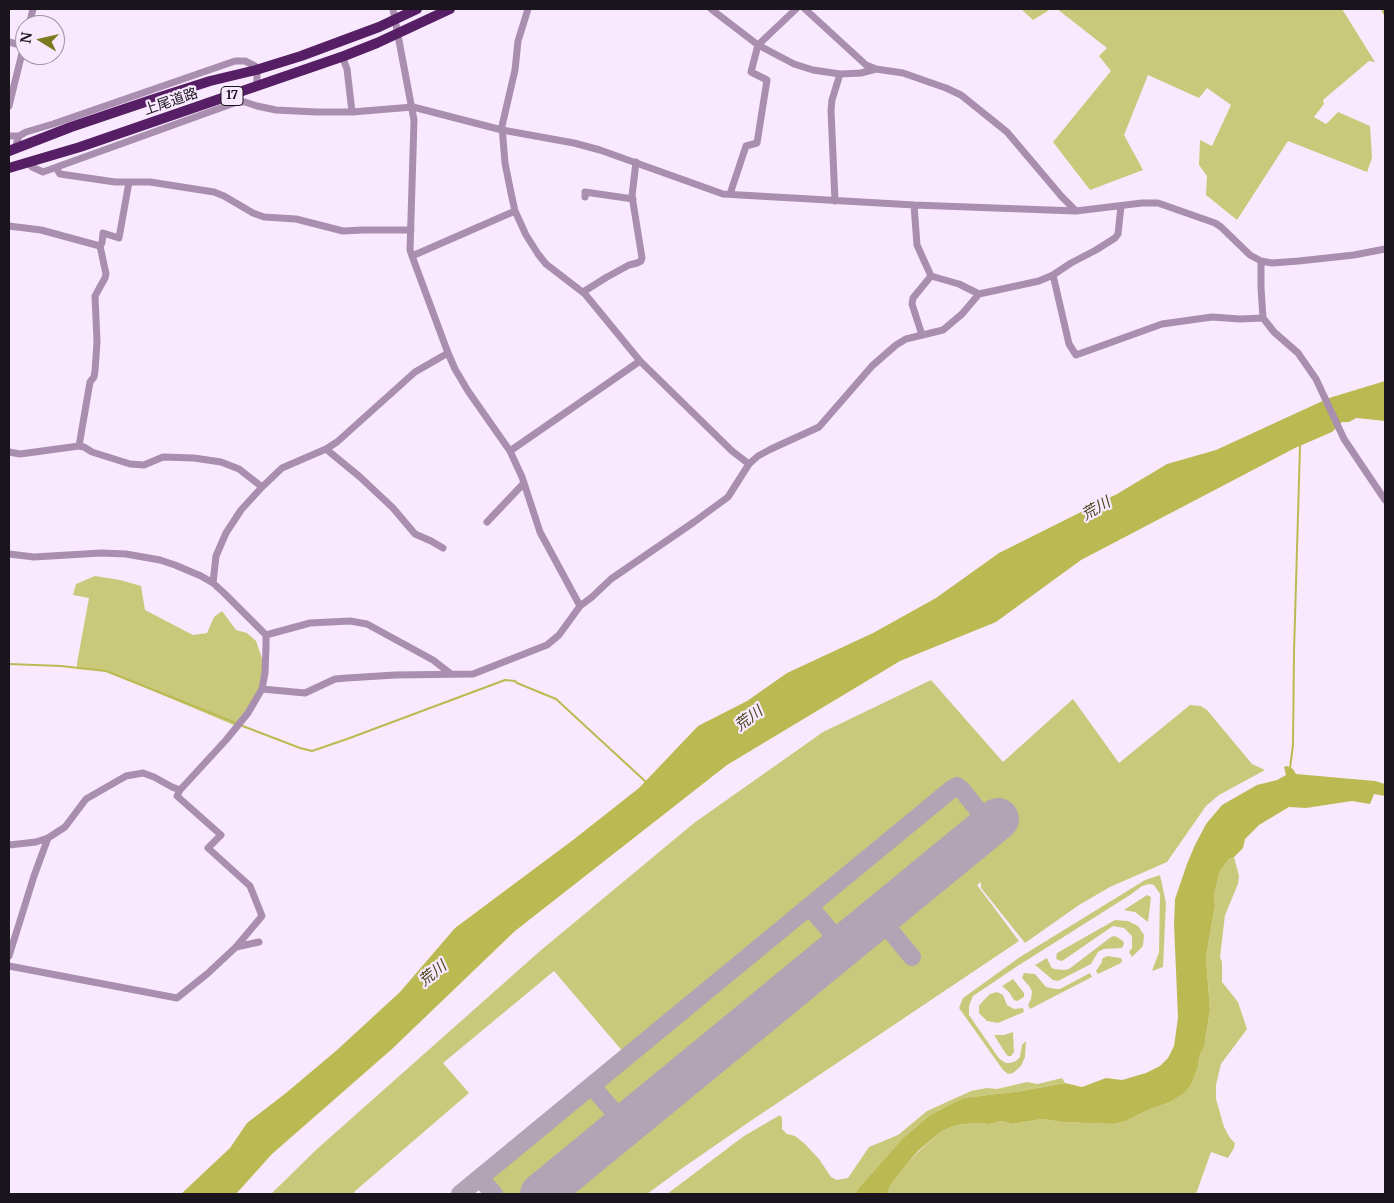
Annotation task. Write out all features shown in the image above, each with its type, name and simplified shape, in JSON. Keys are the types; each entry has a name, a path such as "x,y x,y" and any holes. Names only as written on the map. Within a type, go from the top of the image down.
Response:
{"highway":[{"name":"上尾道路","path":"12,150 71,126 135,105 210,81 257,70 336,44 417,9"},
{"name":"上尾道路","path":"9,168 80,147 344,56 450,9"}],"street":[{"path":"393,9 414,120 410,250 455,369 510,451 524,483 540,532 580,606"},
{"path":"528,9 518,41 516,70 502,126 505,163 515,211 526,235 546,264 583,292 640,361 732,450 749,464"},
{"path":"711,9 758,45 794,64 813,70 840,74 861,73 876,69"},
{"path":"730,194 746,146 757,143 767,80 751,72 758,45 796,9"},
{"path":"805,9 866,65 876,69 903,73 961,95 1007,132 1076,212"},
{"path":"9,136 18,136 235,60 255,66 257,82 254,88"},
{"path":"344,61 347,69 352,112"},
{"path":"9,106 19,65"},
{"path":"834,201 831,110 840,74"},
{"path":"28,162 32,167 42,172 238,102 276,110 316,112 352,112 413,107 502,130 574,143 636,162 723,194 1076,212 1142,203 1158,203 1221,226 1250,255 1260,261 1272,263 1299,261 1354,255 1385,249"},
{"path":"12,150 18,136"},
{"path":"583,292 607,277 641,261 633,199 636,162"},
{"path":"56,168 60,174 115,182 150,182 214,192 252,213 264,217 296,218 343,231 411,230"},
{"path":"79,446 90,382 94,377 95,371 97,342 95,296 106,274 100,246 103,233 119,238 129,182"},
{"path":"584,197 586,192 633,199"},
{"path":"914,205 917,245 932,276 959,284 979,294"},
{"path":"262,689 305,693 335,679 395,675 473,674 547,645 559,635 580,606 611,579 694,522 728,496 749,464 758,456 819,426 878,361 906,339 942,330 962,314 979,294 1039,281 1096,250 1118,234 1121,206"},
{"path":"412,256 515,211"},
{"path":"9,226 41,230 100,246"},
{"path":"1260,261 1263,318 1274,332 1298,353 1316,379 1344,439 1385,500"},
{"path":"1053,275 1069,344 1076,356 1162,324 1212,317 1263,318"},
{"path":"922,335 912,304 913,298 932,276"},
{"path":"213,583 216,556 226,533 241,510 262,487 282,468 326,449 337,442 415,372 448,353"},
{"path":"510,451 640,361"},
{"path":"9,452 20,454 79,446 130,464 144,465 163,457 194,458 221,462 239,470 262,487"},
{"path":"326,449 360,477 415,534 443,548"},
{"path":"488,522 524,483"},
{"path":"9,554 34,558 101,553 126,554 160,560 201,576 213,583 266,635 265,673 262,689 248,713 180,790 177,796 221,835 208,848 250,886 262,916 236,947 177,998 9,966"},
{"path":"266,635 310,623 350,621 367,624 433,660 452,674"},
{"path":"9,845 36,842 48,838 65,827 86,800 126,776 143,773 180,790"},
{"path":"9,956 48,838"},
{"path":"236,947 259,942"}],"shaded area":[{"path":"1021,9 1051,9 1033,20"},
{"path":"1057,9 1342,9 1375,62 1369,61 1323,100 1324,104 1314,117 1326,124 1338,112 1370,126 1372,158 1367,172 1288,141 1237,220 1206,195 1207,176 1199,165 1200,140 1212,146 1231,105 1207,88 1199,98 1148,75 1124,135 1143,170 1090,190 1053,142 1111,71 1099,56 1107,48"},
{"path":"95,576 141,586 145,610 193,635 207,633 214,617 222,611 236,630 247,633 256,641 266,670 262,689 236,726 106,671 77,669 89,598 73,595 76,584"},
{"path":"931,680 1003,762 1073,699 1119,763 1190,705 1201,706 1207,710 1252,764 1265,770 1219,795 1206,806 1167,862 1110,887 1079,905 1025,943 981,888 981,882 977,885 1019,941 752,1120 647,1194 561,1194 1006,825 994,808 988,814 958,778 624,1053 554,971 443,1063 469,1093 354,1192 355,1194 271,1194 317,1149 540,951 694,823 823,732"},
{"path":"956,793 979,821 839,934 816,907"},
{"path":"1234,857 1239,876 1238,884 1225,915 1220,957 1222,962 1222,982 1238,1002 1247,1029 1221,1064 1216,1085 1216,1099 1224,1127 1235,1143 1228,1158 1211,1152 1196,1194 887,1194 890,1186 919,1151 942,1131 957,1125 989,1124 1001,1121 1012,1124 1042,1119 1063,1122 1114,1124 1126,1121 1150,1109 1168,1103 1198,1066 1200,1054 1204,1048 1210,1010 1206,957 1215,906 1214,895 1220,871 1229,859"},
{"path":"1160,875 1166,903 1163,967 1152,971 1159,952 1160,894 1154,885 1149,884 1142,886 973,996 969,1006 969,1015 1001,1060 1006,1063 1016,1061 1020,1057 1022,1045 1026,1041 1025,1057 1021,1066 1013,1073 1008,1074 1003,1070 959,1008 963,998 1020,957 1145,880"},
{"path":"1147,895 1151,897 1148,922 1135,912 1124,910"},
{"path":"807,914 831,941 623,1114 601,1087"},
{"path":"1115,920 1128,921 1138,926 1144,935 1143,946 1132,957 1129,952 1132,948 1132,936 1124,928 1113,926 1062,961 1056,958 1057,953"},
{"path":"1114,936 1123,941 1122,948 1104,949 1098,952 1091,964 1058,981 1053,980 1035,965 1047,958 1054,969 1069,969"},
{"path":"1107,956 1121,958 1122,961 1098,974 1096,971 1102,959"},
{"path":"1024,973 1035,974 1046,987 1056,989 1060,989 1090,973 1092,977 1030,1009 1028,1005 1032,991 1022,978"},
{"path":"1013,979 1024,993 1024,997 1017,1001 1002,986"},
{"path":"997,992 1003,995 1007,1005 1014,1009 1023,1008 1024,1012 998,1023 987,1021 979,1013 979,1006 990,994"},
{"path":"1013,1032 1014,1052 1011,1056 1008,1056 994,1035 1004,1035"},
{"path":"1062,1078 1065,1083 1022,1091 963,1098 930,1115 902,1139 857,1190 856,1194 667,1194 744,1136 780,1115 782,1118 782,1129 787,1134 795,1136 804,1143 819,1159 831,1177 837,1180 848,1178 869,1147 898,1135 927,1111 971,1091 987,1088 997,1089 1027,1082 1038,1084"},
{"path":"592,1095 612,1121 521,1194 501,1194 488,1178"}],"water":[{"name":"荒川","path":"1385,381 1385,421 1356,418 1349,422 1342,422 1332,432 1295,448 1081,560 996,622 900,661 727,765 515,931 392,1049 272,1154 236,1194 181,1194 230,1148 247,1123 337,1050 400,992 455,928 639,788 698,726 747,701 787,673 873,633 936,598 999,553 1117,494 1167,464 1216,450 1329,398"},
{"path":"1287,766 1293,769 1296,774 1375,781 1385,784 1385,796 1374,794 1370,804 1352,801 1306,808 1289,807 1259,825 1245,839 1243,848 1234,857 1229,859 1220,871 1214,895 1215,906 1206,957 1210,1010 1204,1048 1200,1054 1198,1066 1191,1084 1184,1093 1168,1103 1150,1109 1126,1121 1114,1124 1063,1122 1042,1119 1012,1124 1001,1121 989,1124 957,1125 942,1131 918,1151 890,1186 887,1194 856,1194 857,1190 902,1139 930,1115 963,1098 1022,1091 1065,1083 1082,1087 1106,1078 1122,1080 1146,1073 1160,1066 1168,1058 1174,1046 1178,1018 1174,924 1175,899 1195,845 1206,824 1222,805 1257,785 1277,780 1286,775 1284,767"}],"waterway":[{"path":"1382,9 1385,15"},
{"path":"1290,768 1293,745 1300,446"},
{"path":"9,664 61,666 106,671 236,723"},
{"path":"240,725 312,751 505,680 515,681 556,699 646,782"}],"taxiway":[{"path":"460,1194 953,788 957,786 962,790 990,825"},
{"path":"809,906 843,946"},
{"path":"879,917 912,957"},
{"path":"592,1086 625,1125"},
{"path":"480,1178 494,1194"}],"runway":[{"path":"541,1194 998,819"}]}
